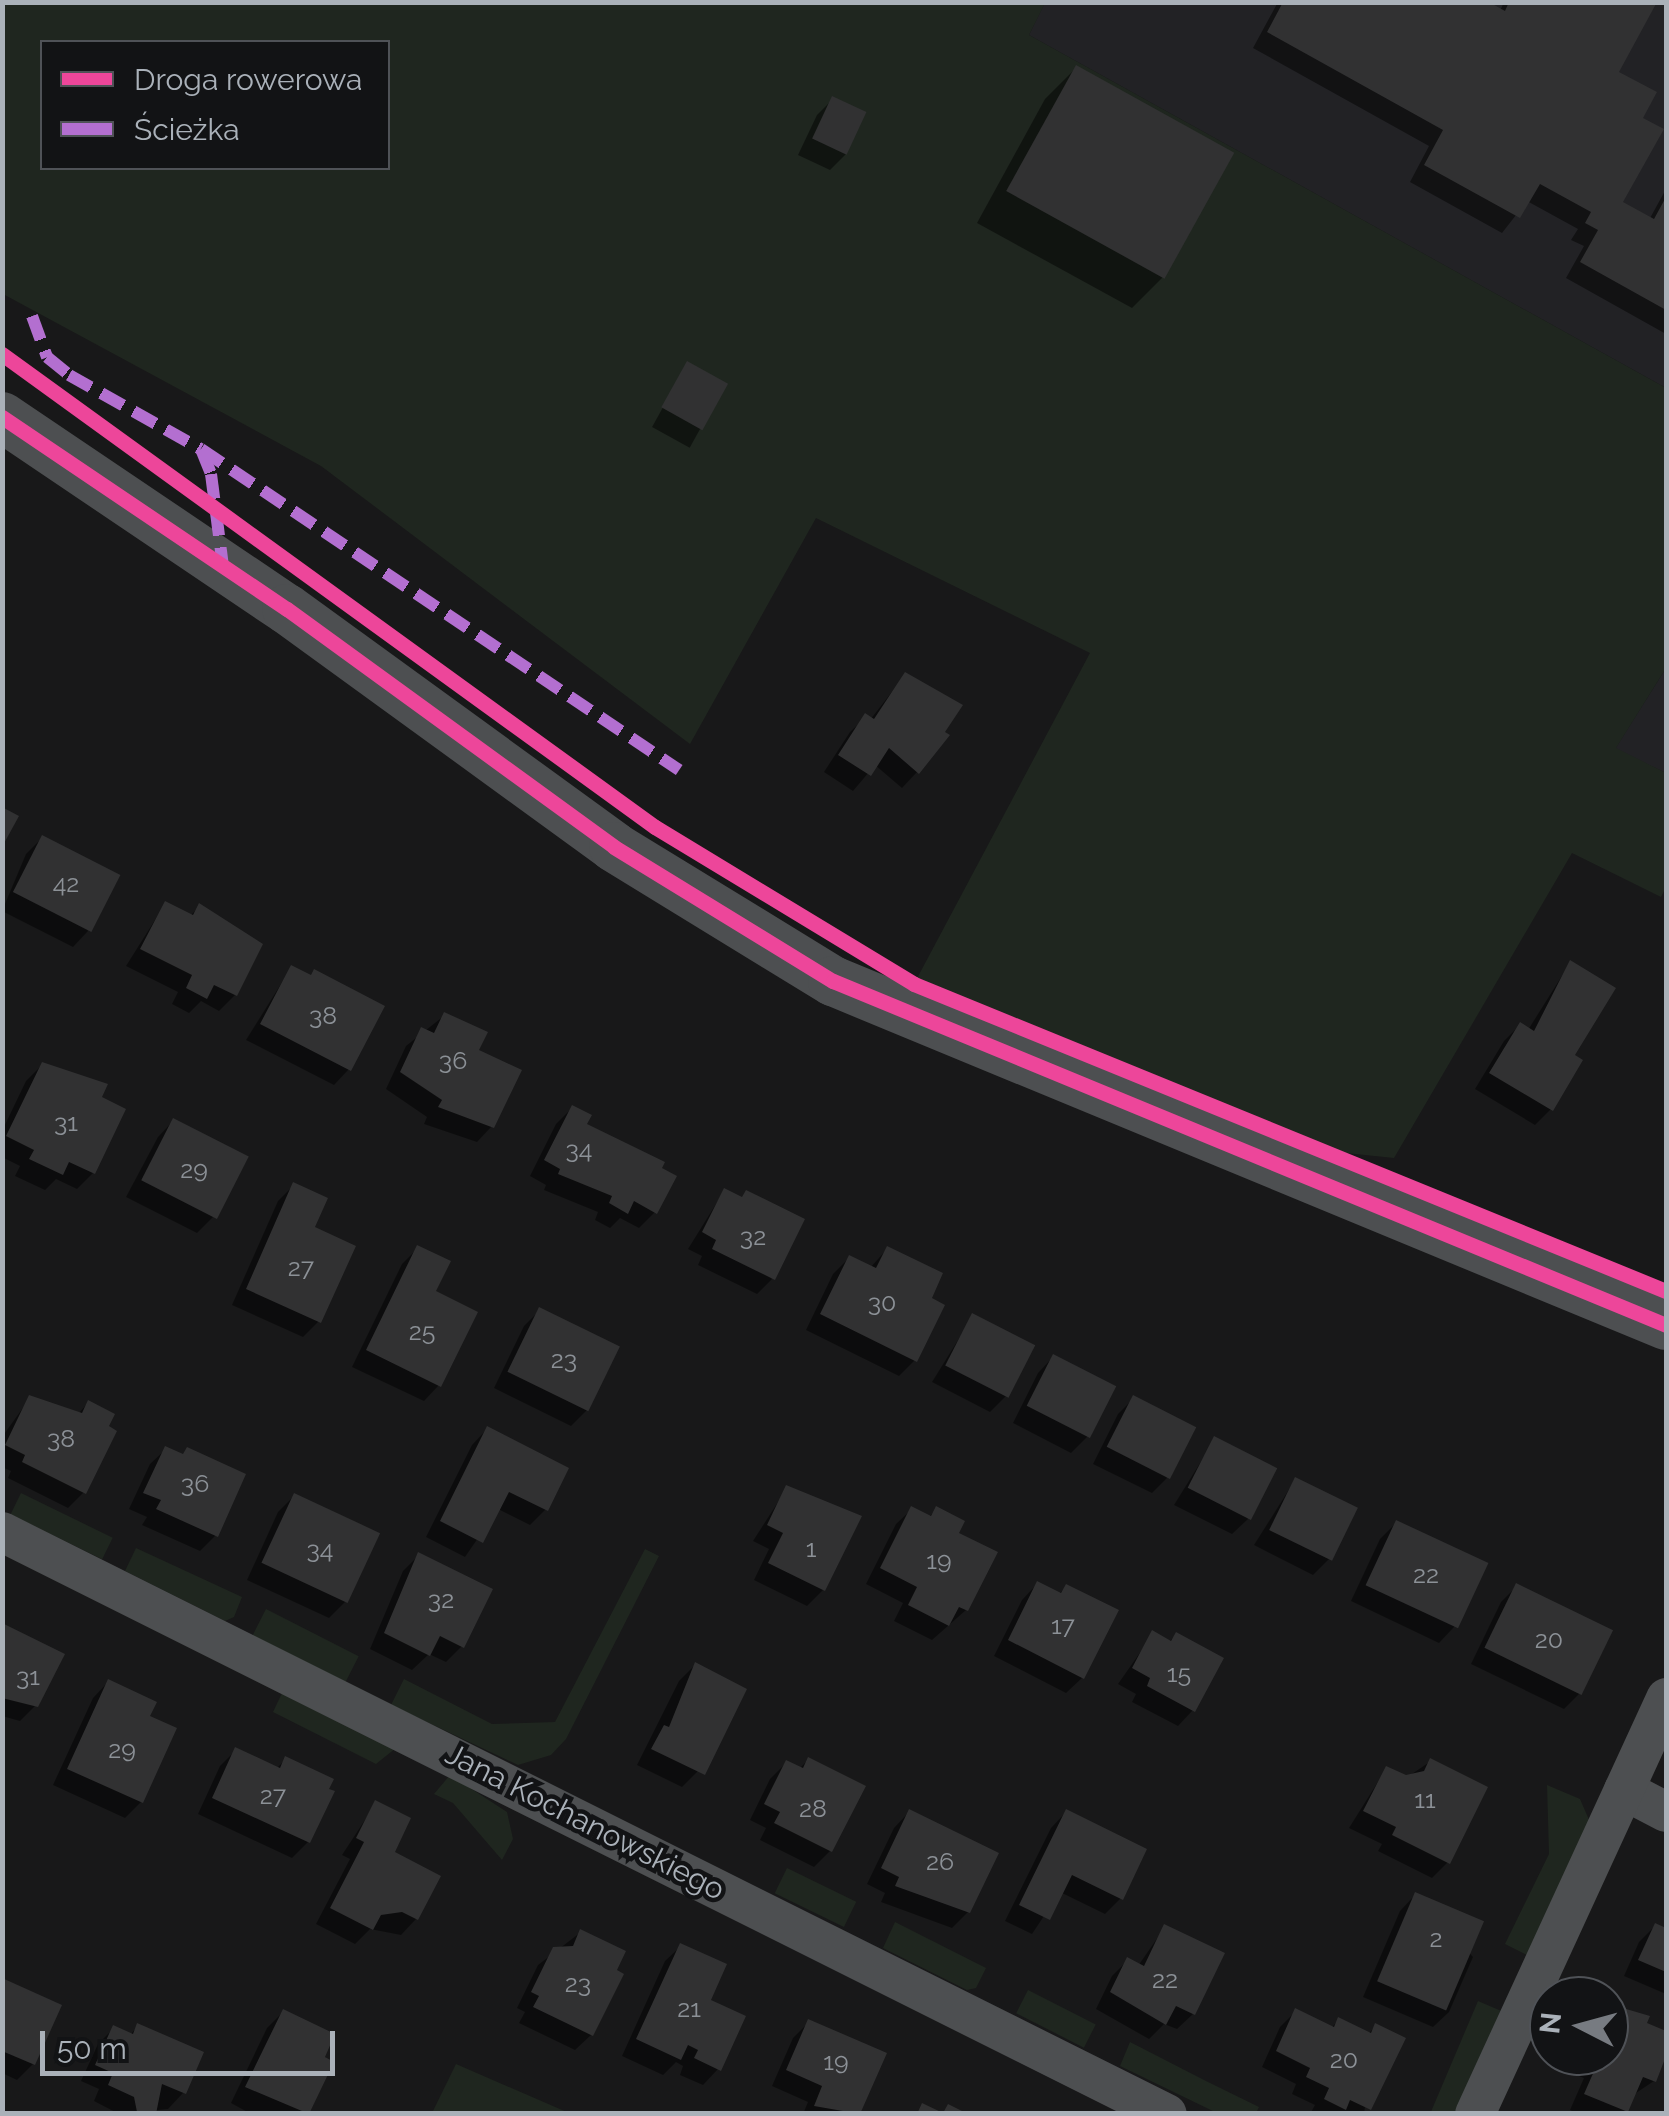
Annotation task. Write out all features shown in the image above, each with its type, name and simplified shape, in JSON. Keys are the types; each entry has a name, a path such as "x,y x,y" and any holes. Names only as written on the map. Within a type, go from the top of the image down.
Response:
{"street":[{"path":"2,418 334,642 614,847 833,981 1666,1325"},
{"name":"Jana Kochanowskiego","path":"2,1532 1167,2114"},
{"path":"1475,2114 1666,1698"},
{"path":"1624,1790 1666,1812"}],"shaded area":[{"path":"1045,2 1666,3 1666,388 1029,35"},
{"path":"3,3 1045,3 1029,35 1666,388 1666,668 1616,748 1666,773 1666,887 1661,897 1572,853 1394,1158 1317,1150 914,984 1090,653 816,518 690,744 321,466 3,294"},
{"path":"1666,668 1666,773 1615,749"},
{"path":"21,1493 113,1538 102,1559 10,1515"},
{"path":"136,1548 242,1597 234,1617 225,1621 125,1571"},
{"path":"645,1549 659,1556 566,1739 551,1755 518,1765 391,1705 404,1679 492,1724 555,1722"},
{"path":"266,1609 359,1656 345,1683 252,1636"},
{"path":"282,1693 396,1748 376,1764 273,1712"},
{"path":"450,1775 507,1812 513,1839 502,1860 453,1803 434,1794"},
{"path":"1547,1785 1580,1799 1590,1822 1529,1956 1505,1944 1549,1854"},
{"path":"787,1868 856,1902 844,1927 775,1893"},
{"path":"895,1922 986,1968 976,1988 967,1990 883,1948"},
{"path":"1028,1990 1096,2025 1084,2048 1016,2013"},
{"path":"1478,2001 1504,2012 1460,2114 1430,2114"},
{"path":"1130,2042 1259,2107 1256,2113 1217,2113 1120,2066"},
{"path":"456,2064 569,2113 432,2113"}],"building":[{"path":"1283,2 1489,2 1505,11 1509,2 1657,2 1619,72 1657,92 1643,118 1664,129 1623,202 1654,219 1666,197 1666,310 1580,262 1598,230 1585,223 1591,212 1540,184 1520,218 1424,165 1443,130 1267,32"},
{"path":"1076,65 1234,153 1164,279 1006,191"},
{"path":"832,96 866,112 847,155 812,139"},
{"path":"687,361 728,384 702,430 661,407"},
{"path":"905,672 963,705 945,732 950,735 919,774 889,748 871,776 838,755 865,713 874,719"},
{"path":"2,807 19,816 2,847"},
{"path":"42,835 120,875 91,932 13,892"},
{"path":"165,901 193,915 199,903 263,944 237,996 214,985 207,999 186,988 192,975 140,949"},
{"path":"1570,960 1616,988 1575,1055 1583,1060 1553,1111 1489,1073 1520,1022 1534,1031"},
{"path":"291,965 311,975 314,969 385,1006 351,1071 260,1024"},
{"path":"444,1012 488,1032 479,1050 522,1070 494,1128 438,1107 442,1100 400,1072 421,1027 434,1033"},
{"path":"42,1062 108,1084 102,1097 126,1109 95,1174 69,1162 63,1175 29,1159 34,1150 6,1136"},
{"path":"572,1105 592,1115 587,1124 665,1162 662,1168 677,1176 657,1214 634,1201 628,1214 609,1203 612,1196 558,1174 560,1169 544,1160"},
{"path":"173,1118 249,1157 217,1219 141,1180"},
{"path":"293,1182 328,1198 315,1227 356,1246 321,1323 246,1289"},
{"path":"724,1188 742,1197 746,1190 805,1219 775,1280 712,1249 716,1240 702,1232"},
{"path":"417,1245 451,1261 436,1291 478,1312 441,1387 366,1350"},
{"path":"887,1246 943,1273 932,1298 945,1305 917,1362 820,1314 849,1255 876,1268"},
{"path":"539,1307 620,1346 588,1411 507,1372"},
{"path":"972,1313 1035,1345 1008,1398 945,1366"},
{"path":"1053,1354 1116,1386 1090,1438 1027,1406"},
{"path":"29,1395 82,1413 88,1400 115,1414 109,1426 117,1431 86,1494 22,1462 25,1455 5,1445"},
{"path":"1133,1395 1196,1427 1170,1479 1107,1447"},
{"path":"487,1426 569,1468 548,1511 509,1492 483,1543 440,1521"},
{"path":"1214,1436 1277,1468 1251,1520 1188,1488"},
{"path":"165,1446 183,1454 187,1447 246,1474 218,1537 156,1509 161,1500 143,1493"},
{"path":"1295,1477 1358,1508 1332,1561 1269,1530"},
{"path":"786,1485 862,1516 825,1591 768,1563 783,1533 767,1525"},
{"path":"294,1493 380,1533 348,1603 261,1563"},
{"path":"911,1506 931,1516 936,1506 965,1521 959,1533 998,1552 968,1611 959,1607 949,1626 908,1605 917,1587 880,1568"},
{"path":"1396,1520 1488,1563 1458,1628 1366,1585"},
{"path":"418,1552 493,1589 464,1648 440,1636 430,1656 384,1633"},
{"path":"1037,1581 1061,1593 1066,1584 1119,1610 1084,1679 1008,1640"},
{"path":"1516,1583 1613,1630 1582,1695 1484,1648"},
{"path":"2,1623 65,1654 38,1707 2,1698"},
{"path":"1152,1630 1171,1641 1176,1632 1224,1658 1195,1712 1147,1686 1150,1678 1132,1668"},
{"path":"695,1662 747,1689 705,1775 651,1749 664,1725 669,1727"},
{"path":"108,1679 157,1702 150,1716 177,1728 143,1803 67,1769"},
{"path":"235,1747 280,1768 285,1756 334,1779 329,1789 335,1791 310,1843 212,1798"},
{"path":"808,1757 866,1786 832,1852 774,1823 780,1812 764,1804 786,1760 803,1768"},
{"path":"1430,1758 1488,1787 1450,1864 1392,1835 1396,1827 1363,1811 1386,1766 1406,1775 1424,1771"},
{"path":"375,1800 411,1818 395,1852 441,1876 418,1920 402,1912 381,1915 373,1930 330,1908 364,1842 356,1838"},
{"path":"909,1809 999,1853 970,1913 895,1886 899,1877 881,1868"},
{"path":"1066,1809 1147,1849 1123,1900 1072,1875 1050,1920 1019,1905"},
{"path":"1415,1892 1484,1921 1446,2011 1377,1981"},
{"path":"1655,1923 1666,1928 1666,1972 1638,1960"},
{"path":"1164,1924 1225,1953 1195,2015 1176,2006 1166,2025 1110,1992 1127,1957 1144,1966"},
{"path":"580,1929 626,1951 617,1970 624,1974 593,2036 533,2007 539,1996 531,1992 553,1947 573,1946"},
{"path":"680,1943 727,1964 711,2000 746,2016 721,2071 694,2058 698,2050 688,2045 681,2060 636,2039"},
{"path":"2,1978 62,2005 35,2065 2,2051"},
{"path":"1295,2008 1334,2027 1338,2017 1371,2033 1375,2023 1406,2038 1371,2110 1350,2100 1346,2110 1324,2099 1329,2088 1306,2077 1310,2068 1276,2051"},
{"path":"283,2009 335,2034 325,2057 334,2062 309,2114 245,2087"},
{"path":"1629,2010 1650,2016 1647,2023 1666,2031 1666,2056 1656,2082 1643,2077 1628,2112 1584,2094 1592,2076 1629,2076"},
{"path":"808,2019 887,2053 860,2114 814,2106 822,2086 786,2070"},
{"path":"137,2023 204,2052 186,2094 162,2084 156,2114 137,2112 134,2097 108,2085 113,2073 95,2065 113,2025 133,2034"},
{"path":"922,2103 943,2113 948,2104 968,2114 917,2114"}],"marked path":[{"path":"32,316 47,357 69,375 201,449 211,474 223,566"},
{"path":"201,449 679,770"}],"cycle path":[{"path":"2,354 655,827 914,984 1666,1291"},
{"path":"2,417 287,609 614,847 833,981 1666,1325"}]}
